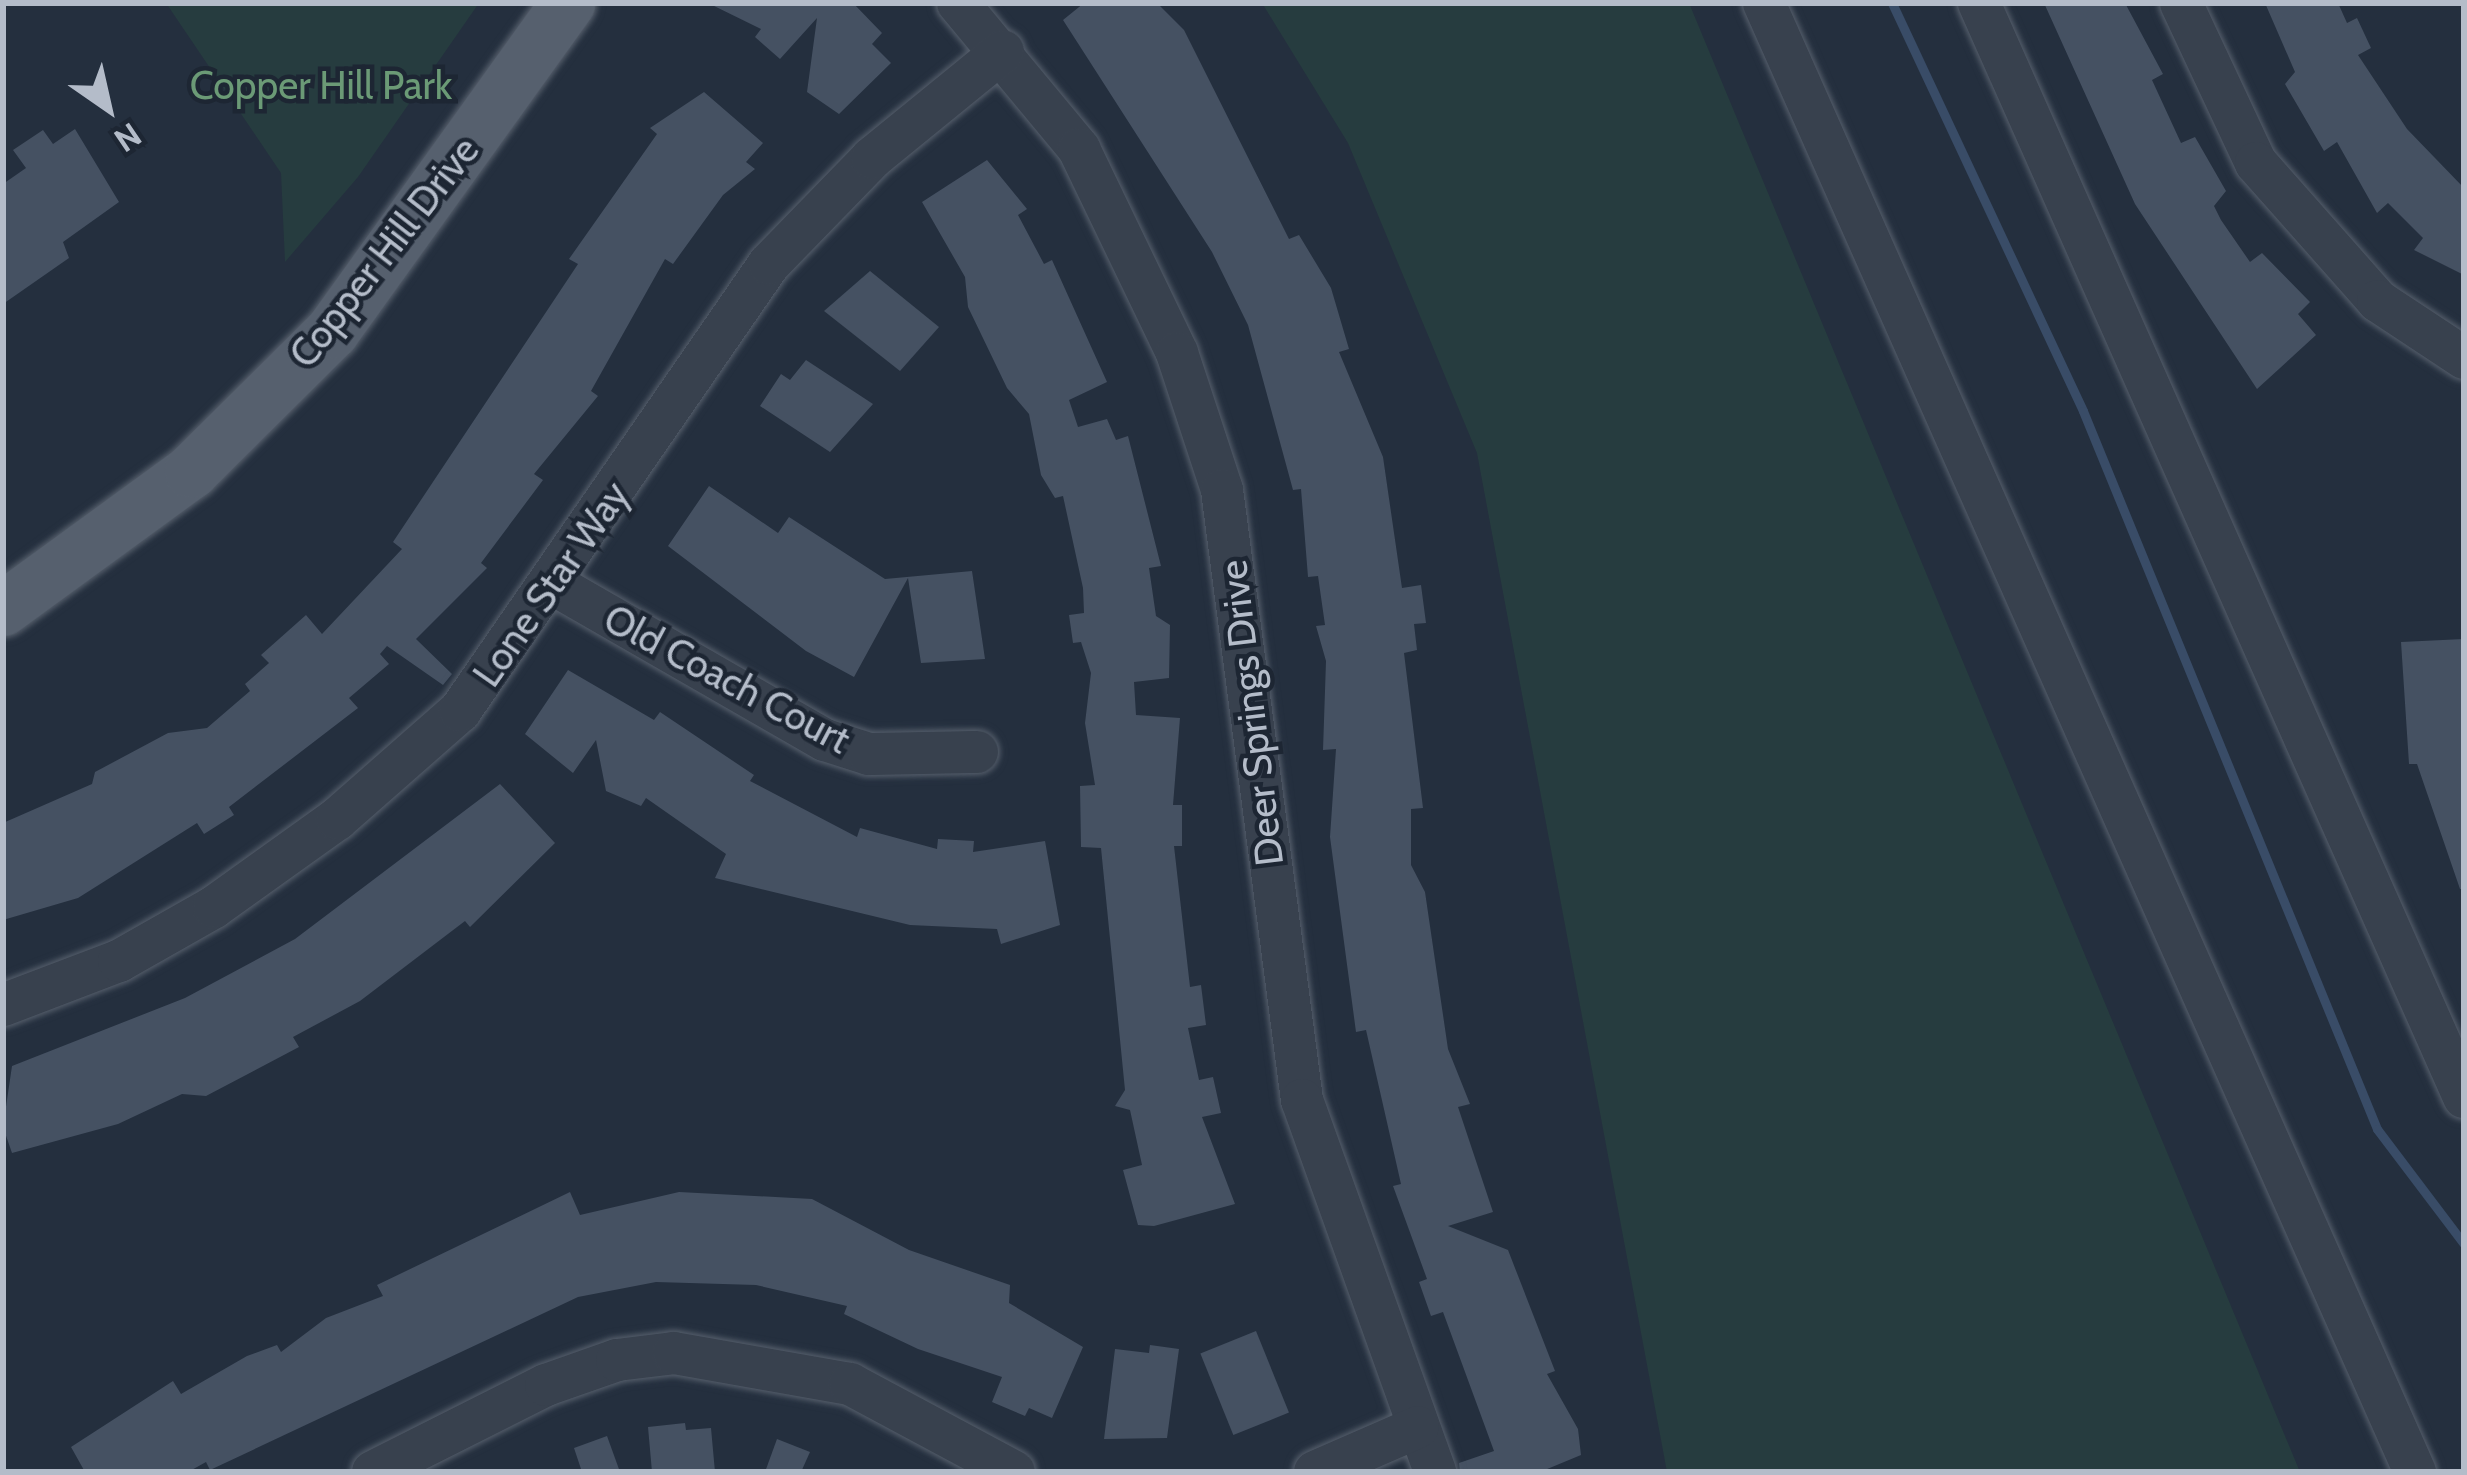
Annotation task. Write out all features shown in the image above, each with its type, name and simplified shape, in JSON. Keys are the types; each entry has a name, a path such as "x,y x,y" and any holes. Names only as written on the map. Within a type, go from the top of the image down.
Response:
{"main road":[{"name":"Copper Hill Drive","path":"3,609 192,471 332,332 568,3"}],"street":[{"name":"Deer Springs Drive","path":"958,3 1003,51 1079,149 1133,251 1222,490 1303,1100 1435,1472"},
{"path":"1764,3 2415,1472"},
{"path":"1979,3 2464,1097"},
{"path":"2181,3 2268,179 2378,301 2464,358"},
{"name":"Lone Star Way","path":"3,1005 118,961 337,819 460,711 555,584 769,264 872,158 1003,51"},
{"name":"Old Coach Court","path":"555,584 825,740 869,754 977,752"},
{"path":"374,1472 545,1385 617,1360 674,1354 850,1384 1014,1472"},
{"path":"1315,1472 1418,1427"}],"green space":[{"name":"Copper Hill Park","path":"166,3 479,3 358,177 285,262 281,173"},
{"path":"1262,3 1689,3 2300,1472 1667,1472 1477,453 1348,143"}],"building":[{"path":"708,3 853,3 882,33 872,44 891,63 839,114 807,92 817,18 780,59 755,37 761,29"},
{"path":"1084,3 1157,3 1184,30 1289,239 1299,235 1331,288 1349,349 1339,352 1383,457 1402,588 1421,585 1426,623 1414,624 1417,650 1404,653 1423,808 1411,809 1411,865 1425,892 1448,1049 1470,1104 1458,1107 1493,1212 1448,1226 1508,1250 1555,1371 1547,1374 1578,1429 1581,1455 1540,1472 1460,1472 1459,1463 1494,1451 1443,1312 1431,1316 1419,1282 1427,1279 1393,1186 1401,1184 1366,1030 1356,1032 1330,837 1336,749 1323,750 1326,661 1316,626 1325,625 1318,576 1308,577 1301,489 1293,490 1248,325 1212,252 1063,20"},
{"path":"2044,3 2125,3 2163,74 2152,80 2181,143 2195,137 2226,191 2214,206 2221,220 2250,262 2262,253 2310,302 2298,314 2316,335 2257,389 2135,204"},
{"path":"2265,3 2338,3 2347,23 2357,18 2371,48 2358,55 2407,129 2464,188 2464,275 2414,250 2423,238 2388,203 2377,213 2337,142 2324,151 2285,84 2295,72"},
{"path":"704,92 763,143 746,162 755,169 723,195 673,264 665,259 591,391 598,396 534,474 543,480 481,563 487,568 416,639 452,674 443,685 387,646 380,654 389,664 349,698 358,708 229,807 234,815 204,834 197,823 78,898 3,920 3,823 92,784 95,772 168,733 207,728 250,691 245,684 269,663 261,655 306,615 322,634 402,549 393,542 578,264 569,259 657,134 650,128"},
{"path":"75,129 119,202 63,242 69,258 3,304 3,184 26,168 13,150 43,130 53,144"},
{"path":"987,160 1027,209 1018,215 1044,264 1052,260 1107,382 1069,400 1078,427 1107,419 1116,440 1128,436 1161,566 1149,568 1156,616 1170,625 1169,678 1134,682 1136,715 1180,718 1173,805 1182,805 1182,846 1174,846 1190,987 1201,985 1206,1025 1188,1028 1199,1080 1213,1077 1221,1113 1202,1117 1235,1204 1154,1226 1138,1225 1123,1170 1142,1165 1130,1110 1115,1106 1125,1090 1101,848 1081,847 1080,786 1095,785 1085,723 1091,673 1081,642 1073,643 1069,615 1084,613 1083,588 1063,496 1055,498 1041,475 1029,414 1007,388 968,307 965,277 922,202"},
{"path":"870,271 939,327 900,371 824,311"},
{"path":"806,360 873,404 830,452 760,406 781,374 790,380"},
{"path":"709,486 778,533 789,517 885,579 972,571 985,659 921,663 908,578 854,677 806,651 668,546"},
{"path":"2464,639 2464,889 2460,889 2417,764 2409,764 2401,642"},
{"path":"568,670 654,720 660,712 754,775 750,781 857,837 860,828 937,849 938,839 974,841 973,852 1045,841 1060,925 1001,944 997,929 910,925 715,878 726,854 646,798 641,806 606,791 596,740 573,773 525,734"},
{"path":"500,784 555,843 470,927 465,921 360,1001 293,1037 299,1047 206,1096 182,1094 118,1124 12,1153 3,1127 12,1066 185,998 295,939"},
{"path":"570,1192 580,1215 679,1192 812,1199 909,1250 1010,1285 1009,1303 1083,1347 1052,1418 1029,1408 1025,1416 992,1402 1002,1377 918,1349 844,1314 847,1306 756,1285 656,1282 578,1297 210,1470 206,1462 188,1472 85,1472 71,1447 173,1381 181,1394 247,1356 277,1345 281,1352 326,1318 383,1296 377,1285"},
{"path":"1256,1331 1289,1413 1233,1435 1200,1353"},
{"path":"1150,1345 1179,1349 1167,1438 1104,1439 1115,1349 1149,1353"},
{"path":"685,1423 686,1430 711,1428 715,1472 652,1472 648,1427"},
{"path":"607,1436 620,1472 582,1472 574,1448"},
{"path":"777,1439 810,1452 801,1472 765,1472"}],"waterway":[{"path":"1892,3 2083,411 2377,1129 2464,1244"}]}
